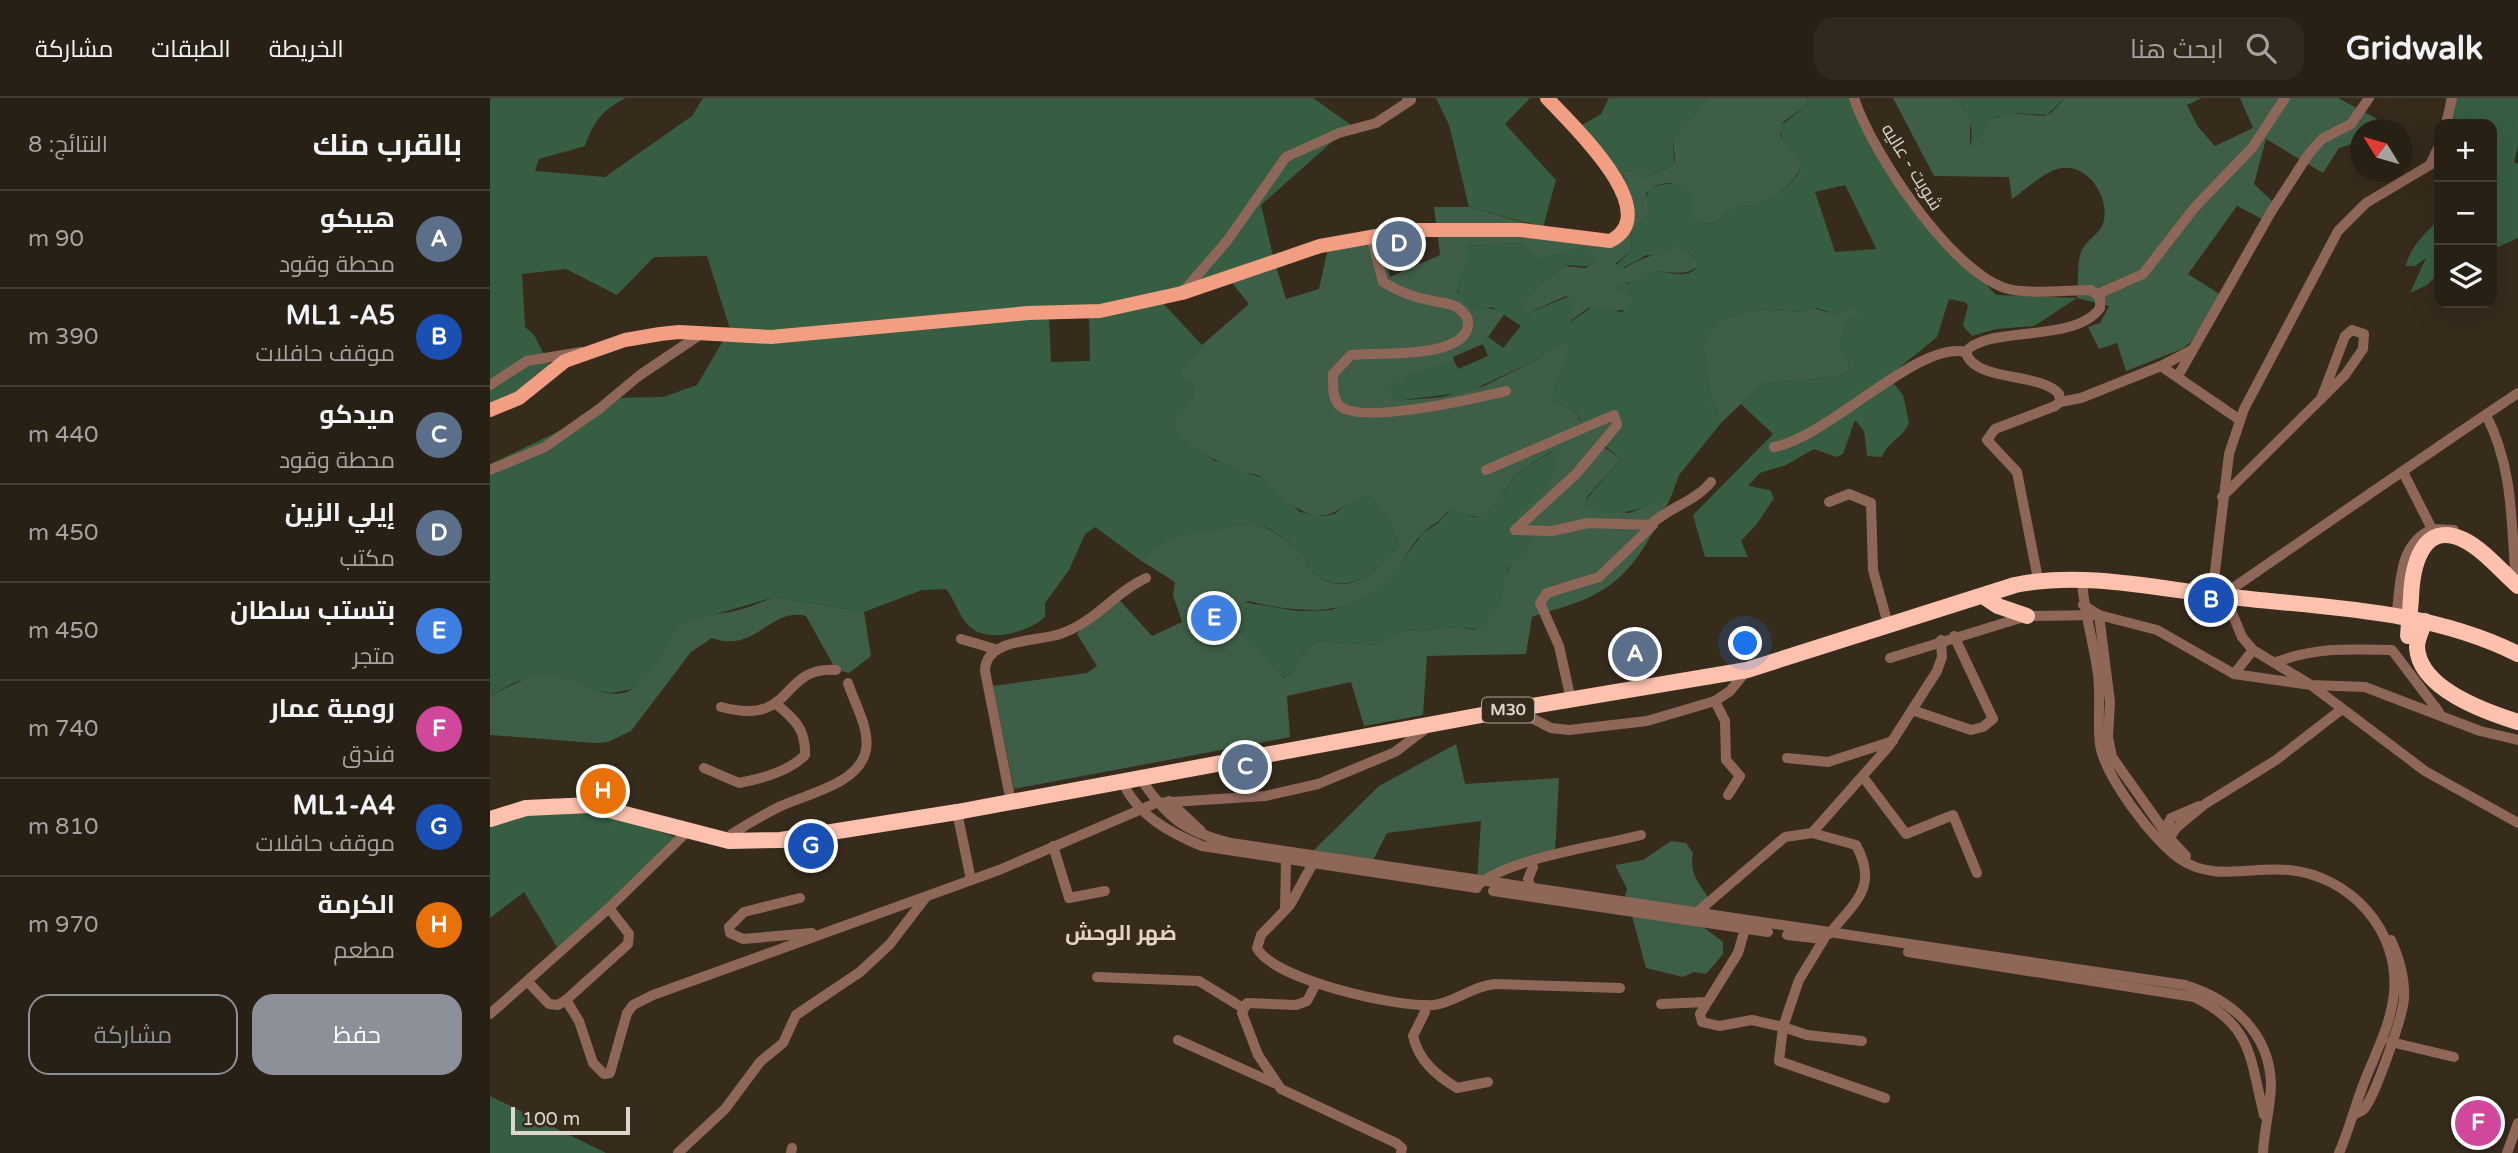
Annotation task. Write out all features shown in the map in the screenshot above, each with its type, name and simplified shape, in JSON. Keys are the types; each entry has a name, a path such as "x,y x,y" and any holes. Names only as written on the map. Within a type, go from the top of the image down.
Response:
{"highway":[{"path":"2517,585 2458,536 2434,540 2416,558 2408,636 2410,653 2422,677 2451,705 2518,729"},
{"name":"M30","path":"490,810 541,797 586,797 701,829 732,834 792,830 1569,691 1747,670 1866,628 1886,617 1997,582 2039,578 2090,575 2425,621 2518,654"},
{"name":"M30","path":"490,819 526,808 590,805 687,832 750,843 957,812 1514,709 1744,661 1983,596 2039,578 2222,592 2397,610 2445,621 2500,638 2518,647"},
{"path":"1983,596 1998,606 2027,616"},
{"path":"2425,621 2417,644 2418,653 2427,671 2445,690 2458,698 2518,722"},
{"path":"2500,638 2518,640"}],"main road":[{"path":"490,410 519,397 565,361 625,340 660,334 771,337 1028,313 1100,312 1182,292 1320,246 1371,236 1437,229 1521,230 1599,241 1617,238 1623,232 1630,212 1622,189 1547,98"}],"street":[{"path":"1182,292 1227,240 1286,157 1339,133 1376,123 1411,100 1407,98"},
{"name":"شويت - عاليه","path":"1854,98 1869,132 1920,215 1939,237 1984,276 2012,290 2091,290 2098,294"},
{"path":"1966,352 1983,340 2041,332 2086,320 2100,308 2098,294 2143,274 2195,207 2252,148 2285,98"},
{"path":"2178,376 2271,212 2308,155 2322,139 2351,124 2370,98"},
{"path":"2447,119 2452,98"},
{"path":"2434,156 2430,164 2366,203 2338,231 2240,420 2229,454 2222,497 2222,592 2242,636 2253,650 2311,685 2425,771 2518,823"},
{"path":"1371,236 1383,282 1403,294 1456,307 1466,315 1468,324 1465,335 1451,346 1419,352 1351,355 1344,359 1333,374 1336,401 1341,407 1364,413 1395,412 1506,391"},
{"path":"2222,497 2321,399 2363,349 2365,338 2360,330 2352,330 2345,336 2321,399"},
{"path":"490,470 545,447 640,375 701,334"},
{"path":"1774,447 1789,444 1812,433 1897,376 1927,360 1952,348 1966,352"},
{"path":"2039,578 2017,472 1987,440 1995,429 2060,402 2081,398 2161,366 2192,350"},
{"path":"490,385 527,361 589,351"},
{"path":"1966,352 1968,358 1978,367 2055,389 2060,402"},
{"path":"2161,366 2240,420"},
{"path":"2222,592 2403,472 2435,446 2518,393"},
{"path":"1486,470 1577,428 1615,415 1617,425 1593,454 1515,530 1552,531 1588,523 1650,524 1664,513 1700,495 1712,482"},
{"path":"2486,415 2498,438 2508,472 2517,585"},
{"path":"2403,472 2432,529"},
{"path":"1829,502 1849,494 1871,503 1873,570 1886,617"},
{"path":"1569,691 1559,646 1539,603 1547,593 1599,577 1653,525 1650,524"},
{"path":"2397,610 2407,550 2419,537 2432,529 2447,528 2458,536"},
{"path":"961,639 995,649 1070,630 1101,612 1146,578"},
{"path":"2082,581 2084,610 2098,674 2102,754 2115,778 2183,862 2206,870 2286,869 2317,875 2346,890 2371,915 2386,944 2393,968 2394,990 2389,1016 2339,1153"},
{"path":"1890,658 1954,636 2027,616 2084,610 2157,630 2234,674 2311,685 2365,687 2480,730 2518,740"},
{"path":"2098,615 2110,702 2110,751 2118,769 2149,809 2164,839 2187,856 2207,864 2305,865 2340,878 2358,891 2376,911 2400,962 2404,999 2372,1092 2363,1110 2354,1114"},
{"path":"1912,710 1937,716 1972,730 1983,727 1993,719 1954,636"},
{"path":"1812,833 1893,741 1937,671 1942,657 1941,640"},
{"path":"2276,662 2302,653 2331,648 2394,651 2441,714"},
{"path":"995,649 987,657 985,671 1009,792"},
{"path":"2234,674 2253,650"},
{"path":"721,707 756,712 768,710 805,676 822,669 836,670"},
{"path":"1514,709 1551,728 1569,730 1647,721 1715,701 1730,691 1747,670"},
{"path":"732,834 778,807 829,786 854,770 866,750 866,739 848,683"},
{"path":"1715,701 1726,721 1726,760 1740,776 1728,794"},
{"path":"704,768 739,783 778,772 800,761 805,755 803,733 790,715 776,704"},
{"path":"2164,839 2205,804 2276,760 2342,709"},
{"path":"566,1000 579,1021 596,1069 604,1074 610,1073 627,1013 633,1006 653,995 971,880 1156,803 1265,796 1318,784 1395,752 1430,725"},
{"path":"1787,758 1828,762 1893,741"},
{"path":"1863,776 1906,834 1952,815 1978,873"},
{"path":"1130,778 1187,829 1208,838 1481,885 1726,923 2087,975 2185,985 2224,1001 2240,1014 2263,1048 2271,1087 2265,1119 2263,1153"},
{"path":"1130,778 1129,797 1141,809 1164,827 1202,846 1312,865 1531,889 1695,914 1745,929 1826,937"},
{"path":"1168,801 1208,838"},
{"path":"2149,809 2171,818 2205,804"},
{"path":"957,812 971,880"},
{"path":"2164,839 2171,818"},
{"path":"490,1014 609,908 687,832"},
{"path":"1695,914 1778,840 1798,832 1856,845 1867,872 1863,890 1826,937 1799,980 1783,1027 1779,1061 1885,1098"},
{"path":"1481,885 1524,863 1641,835"},
{"path":"1053,846 1069,898 1105,891"},
{"path":"1481,885 1564,854"},
{"path":"1285,911 1286,860"},
{"path":"1312,865 1285,911 1261,935 1257,948 1273,966 1316,984 1425,1005 1445,1003 1481,985 1620,988"},
{"path":"1531,889 1528,879 1533,867"},
{"path":"678,1153 726,1109 760,1062 783,1043 796,1014 860,972 890,944 926,897"},
{"path":"800,898 744,912 729,927 730,933 743,939 822,932"},
{"path":"528,982 549,1004 558,1005 628,944 629,934 609,908"},
{"path":"1745,929 1738,953 1700,1014 1706,1025 1752,1020 1807,1035 1862,1041"},
{"path":"1097,977 1199,981 1243,1008 1249,1035 1274,1083"},
{"path":"1243,1008 1253,1001 1296,1005 1307,1001 1316,984"},
{"path":"1661,1004 1706,1002"},
{"path":"1425,1005 1425,1012 1413,1037 1420,1057 1440,1077 1457,1088 1488,1082"},
{"path":"1178,1040 1274,1083 1289,1095 1396,1143 1402,1148 1401,1153"},
{"path":"2391,1042 2454,1058"},
{"path":"2507,1153 2518,1124"}],"green space":[{"path":"490,98 626,98 600,117 585,146 539,159 535,171 605,177 692,116 703,98 1313,98 1351,125 1261,205 1273,256 1158,298 1202,345 1183,368 1183,379 1193,386 1192,399 1176,420 1177,432 1215,461 1228,463 1239,471 1261,477 1300,512 1323,516 1335,514 1344,505 1370,494 1385,511 1399,545 1381,565 1359,580 1335,583 1323,579 1311,570 1295,548 1280,536 1257,525 1174,538 1159,544 1140,560 1095,527 1085,534 1069,570 1045,603 1045,617 1019,631 997,635 977,631 966,622 946,589 922,590 864,612 775,597 688,622 671,635 663,655 640,685 633,689 611,693 597,691 564,677 544,674 516,682 490,696 490,464 578,422 608,398 663,397 697,385 730,329 707,256 654,257 617,295 566,269 522,274 525,327 534,335 555,375 490,410","holes":["1089,314 1090,361 1051,362 1049,317"]},
{"path":"1436,98 1530,98 1505,124 1556,180 1543,227 1469,207 1449,125"},
{"path":"1609,98 1708,98 1673,139 1674,165 1645,177 1627,170 1624,172 1623,188 1575,129 1601,114"},
{"path":"1708,98 1808,98 1807,105 1783,122 1780,136 1803,163 1792,182 1776,195 1757,204 1735,206 1711,223 1699,223 1692,220 1691,192 1686,188 1668,183 1656,186 1646,194 1649,213 1631,234 1632,250 1615,264 1625,268 1679,246 1700,262 1697,267 1679,273 1646,274 1624,284 1634,298 1627,309 1616,311 1588,308 1569,322 1575,299 1566,296 1526,314 1521,307 1538,285 1564,266 1585,268 1595,261 1581,248 1549,257 1533,257 1521,244 1468,245 1468,264 1457,291 1475,310 1495,309 1505,313 1483,344 1453,357 1454,361 1411,375 1392,385 1406,400 1442,397 1484,386 1566,342 1570,347 1556,401 1577,414 1579,420 1615,412 1620,415 1611,425 1605,448 1621,459 1586,498 1588,508 1629,513 1671,497 1642,550 1623,574 1592,596 1532,617 1526,654 1427,656 1423,715 1364,726 1351,682 1287,696 1290,737 1014,789 993,686 1087,673 1097,666 1077,634 1113,593 1152,636 1182,622 1173,595 1175,582 1140,560 1158,544 1200,532 1256,525 1285,540 1303,556 1311,570 1335,584 1347,584 1370,574 1399,545 1385,511 1344,505 1325,515 1306,513 1288,502 1260,476 1239,471 1214,459 1190,445 1176,432 1175,420 1192,398 1193,386 1183,379 1183,368 1202,345 1249,304 1224,273 1273,256 1286,299 1319,289 1330,239 1378,232 1390,277 1440,255 1434,207 1469,207 1598,244 1621,225 1624,172 1627,170 1645,177 1670,167 1675,161 1673,139","holes":["1552,451 1557,456 1549,483 1518,512 1514,555 1500,599 1493,612 1475,630 1460,627 1405,631 1377,645 1319,641 1307,648 1293,671 1283,678 1226,616 1248,601 1304,610 1324,609 1360,601 1391,578 1418,538 1447,512 1477,517 1486,515 1517,473"]},
{"path":"1808,98 1849,98 1859,123 1949,244 1996,295 2077,298 2034,326 1996,329 1972,336 1963,326 1968,306 1965,302 1949,299 1937,337 1899,368 1892,381 1903,395 1909,423 1903,432 1882,457 1867,456 1864,431 1855,420 1843,454 1837,457 1814,449 1786,465 1760,473 1748,486 1770,490 1774,498 1757,524 1741,541 1748,557 1705,557 1693,515 1773,434 1741,404 1762,384 1839,377 1850,368 1840,346 1847,323 1858,315 1860,308 1855,306 1839,315 1812,307 1801,312 1757,309 1719,320 1703,342 1711,400 1722,422 1679,475 1671,497 1626,512 1604,512 1582,504 1621,459 1601,443 1620,415 1615,412 1582,425 1577,414 1556,401 1552,390 1570,347 1566,342 1558,344 1536,360 1468,392 1394,401 1388,390 1401,379 1418,371 1454,361 1458,369 1488,356 1483,344 1487,336 1503,348 1521,326 1492,307 1474,311 1463,301 1457,278 1468,264 1468,245 1521,244 1533,257 1549,257 1581,247 1595,261 1584,266 1564,266 1538,285 1521,307 1526,314 1572,295 1575,299 1570,322 1592,307 1622,312 1634,298 1615,288 1613,281 1628,284 1654,271 1686,274 1700,262 1679,246 1656,256 1647,255 1617,271 1613,268 1632,250 1631,234 1649,213 1646,199 1649,189 1671,184 1692,189 1692,220 1699,223 1711,223 1735,206 1756,204 1776,195 1792,182 1803,163 1782,140 1780,126 1807,105","holes":["1845,185 1876,249 1835,252 1815,192"]},
{"path":"1893,98 1958,98 1970,119 1970,146 1992,119 2010,113 2044,116 2051,113 2065,98 2202,98 2187,105 2198,127 2215,146 2253,128 2240,98 2338,98 2377,119 2350,119 2350,145 2339,148 2323,173 2266,139 2254,184 2273,202 2262,219 2237,206 2188,274 2221,295 2191,342 2182,349 2126,371 2117,343 2099,349 2088,327 2100,323 2109,306 2077,298 2080,255 2104,220 2103,200 2093,182 2077,170 2057,169 2012,199 2009,177 1934,176"},
{"path":"1958,98 2065,98 2047,115 2014,113 1996,117 1970,147 1970,121"},
{"path":"2446,98 2518,98 2518,146 2514,162 2518,164 2518,238 2497,247 2497,119 2444,119"},
{"path":"2434,224 2434,278 2427,285 2410,293 2426,258 2415,266 2406,266 2419,240"},
{"path":"1855,306 1861,308 1858,315 1847,323 1840,346 1850,368 1839,377 1762,384 1722,422 1711,400 1703,342 1719,320 1757,309 1801,312 1812,307 1834,313"},
{"path":"1553,451 1557,456 1549,484 1538,498 1520,513 1514,528 1530,537 1531,544 1524,555 1508,568 1502,600 1483,630 1460,627 1405,631 1377,645 1319,641 1307,648 1293,671 1282,678 1226,616 1232,606 1242,602 1298,611 1331,610 1371,595 1390,578 1423,533 1438,523 1452,508 1473,517 1486,515 1517,473"},
{"path":"775,597 864,612 871,656 849,673 836,670 806,616 793,615 740,640 712,638 691,652 631,731 608,742 490,735 490,696 512,685 527,678 550,674 601,692 622,693 637,685 669,637 681,626 697,618 739,610"},
{"path":"1456,744 1465,784 1559,778 1555,853 1477,881 1481,821 1387,833 1371,864 1314,850 1379,786"},
{"path":"553,798 679,838 560,952 524,892 490,918 490,812"},
{"path":"1671,841 1686,843 1693,853 1694,873 1709,899 1699,924 1723,942 1723,954 1706,974 1694,972 1683,977 1646,968 1631,912 1624,900 1627,889 1615,865 1643,860"},
{"path":"490,1096 606,1153 490,1153"}],"place":[{"name":"إيلي الزين","path":"1399,244"},
{"name":"ML1 -A5","path":"2211,600"},
{"name":"بتستب سلطان","path":"1214,618"},
{"name":"هيبكو","path":"1635,654"},
{"name":"ميدكو","path":"1245,767"},
{"name":"الكرمة","path":"603,791"},
{"name":"ML1-A4","path":"811,846"},
{"name":"رومية عمار","path":"2478,1123"}],"district":[{"name":"ضهر الوحش","path":"1121,933"}]}
